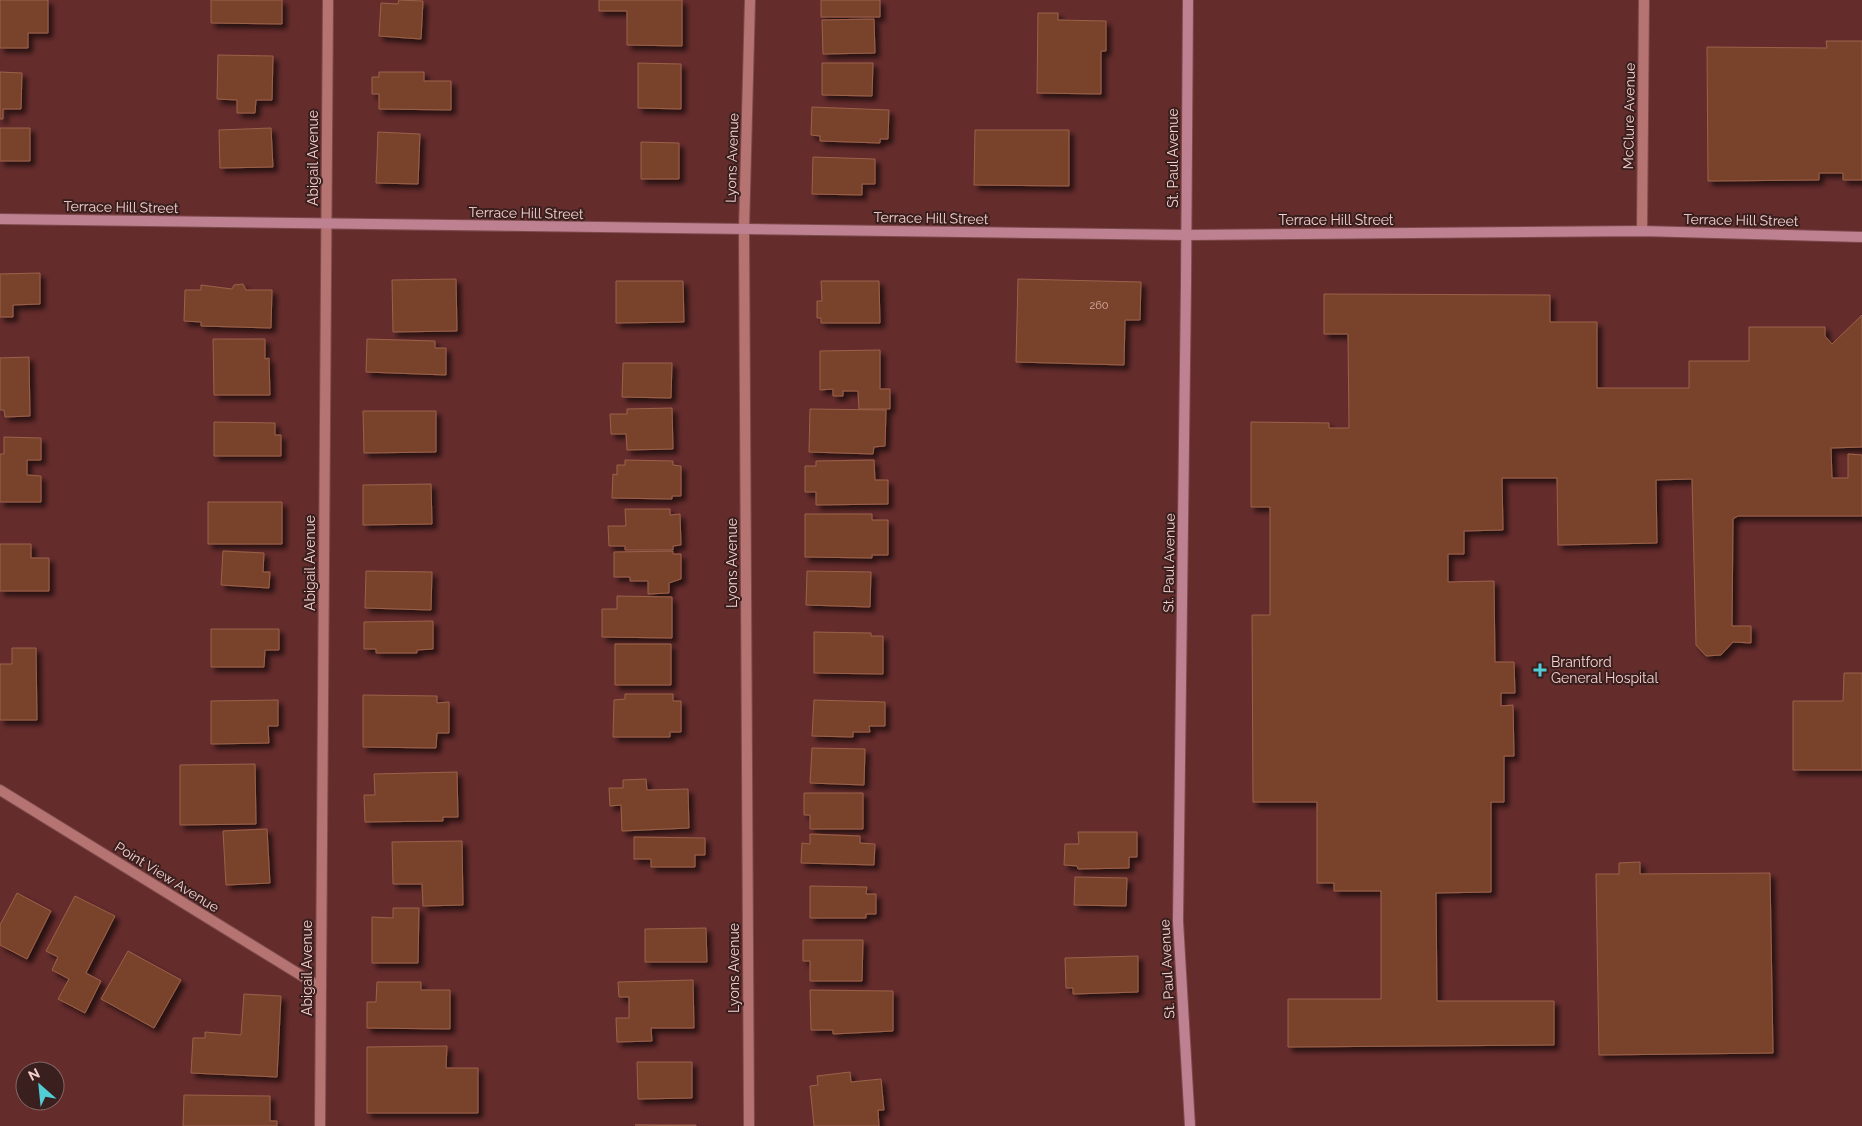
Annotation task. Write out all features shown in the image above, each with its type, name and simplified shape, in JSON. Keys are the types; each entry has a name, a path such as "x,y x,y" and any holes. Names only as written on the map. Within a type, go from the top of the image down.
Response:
{"street":[{"name":"Abigail Avenue","path":"320,1126 328,0"},
{"name":"Lyons Avenue","path":"749,1126 744,229 750,0"},
{"name":"St. Paul Avenue","path":"1188,0 1187,235 1178,921 1190,1126"},
{"name":"McClure Avenue","path":"1642,231 1644,0"},
{"name":"Terrace Hill Street","path":"0,219 1187,235 1642,231 1862,237"},
{"name":"Point View Avenue","path":"0,790 320,986"}],"building":[{"path":"0,0 48,0 48,33 28,33 28,48 0,48"},
{"path":"211,0 282,0 282,24 211,23"},
{"path":"399,0 423,1 421,39 379,36 381,3 398,4"},
{"path":"599,0 682,0 682,46 627,45 627,11 599,11"},
{"path":"821,0 880,0 880,17 821,17"},
{"path":"1038,13 1058,13 1058,20 1106,21 1106,51 1101,51 1101,94 1037,93"},
{"path":"874,19 875,53 823,54 822,20"},
{"path":"1826,41 1862,41 1862,180 1843,180 1843,173 1819,173 1819,180 1708,181 1707,47 1827,48"},
{"path":"218,55 273,56 272,100 256,100 255,113 237,113 237,100 217,99"},
{"path":"638,63 681,64 681,109 638,108"},
{"path":"822,63 873,63 872,96 822,95"},
{"path":"0,72 22,73 21,109 3,109 3,119 0,119"},
{"path":"379,72 424,72 424,81 451,81 451,110 379,109 379,94 372,94 372,77 379,77"},
{"path":"812,107 889,110 888,139 880,139 880,143 820,141 820,136 811,135"},
{"path":"0,128 30,128 30,161 0,161"},
{"path":"271,128 273,167 220,168 219,130"},
{"path":"975,130 1069,130 1069,186 974,185"},
{"path":"378,132 420,134 418,184 376,183"},
{"path":"641,142 679,143 679,179 641,179"},
{"path":"813,157 875,159 875,184 862,184 862,195 812,194"},
{"path":"40,273 40,304 13,305 13,317 0,317 0,274"},
{"path":"456,279 457,331 393,332 392,280"},
{"path":"1018,279 1141,282 1140,320 1125,320 1124,365 1016,362"},
{"path":"616,281 683,281 684,322 616,323"},
{"path":"821,281 879,281 880,323 821,323 821,318 817,318 817,301 822,301"},
{"path":"243,284 246,290 272,290 271,328 201,326 201,322 184,321 185,290 201,290 201,285 232,289 234,285"},
{"path":"1324,294 1550,295 1550,322 1597,322 1597,388 1689,388 1689,361 1749,361 1749,327 1825,327 1825,336 1832,344 1862,315 1862,447 1831,448 1832,478 1848,478 1848,454 1862,455 1862,516 1738,516 1733,519 1732,626 1751,626 1751,643 1733,642 1721,655 1706,656 1696,645 1692,479 1656,480 1657,543 1558,545 1557,478 1502,478 1503,530 1464,531 1464,554 1448,554 1448,582 1494,581 1495,662 1514,662 1515,693 1501,693 1501,706 1513,705 1514,756 1504,756 1504,802 1491,802 1491,892 1436,893 1437,1001 1554,1001 1554,1045 1288,1047 1288,999 1381,999 1381,891 1334,891 1334,883 1317,883 1317,802 1253,802 1252,615 1270,615 1270,507 1251,507 1251,422 1329,423 1329,428 1349,428 1348,334 1324,334"},
{"path":"213,339 265,339 265,359 269,358 270,395 214,395"},
{"path":"367,339 435,341 435,348 446,348 446,375 366,372"},
{"path":"880,350 880,389 890,389 890,409 859,409 858,391 843,391 843,396 833,396 833,389 820,390 820,351"},
{"path":"29,357 30,416 5,417 4,410 0,410 0,358"},
{"path":"623,363 672,363 671,398 622,397"},
{"path":"672,408 673,449 627,450 626,434 611,434 610,414 627,414 627,409"},
{"path":"810,409 886,410 885,446 874,447 873,454 809,452"},
{"path":"363,411 436,411 436,452 364,453"},
{"path":"214,422 275,423 275,435 281,435 281,456 214,456"},
{"path":"4,437 41,438 41,460 27,460 27,475 41,476 41,502 0,502 0,454 4,454"},
{"path":"625,460 673,461 673,465 681,466 681,496 672,496 672,499 612,498 613,474 617,475 617,465 625,465"},
{"path":"874,460 875,480 888,480 888,504 816,505 816,492 805,492 805,466 816,466 816,461"},
{"path":"431,484 432,524 363,525 363,485"},
{"path":"208,502 282,502 282,544 208,544"},
{"path":"625,509 670,509 670,515 680,514 681,545 673,546 673,550 625,550 625,546 609,546 608,526 626,526"},
{"path":"805,514 872,514 872,520 888,520 888,555 872,555 872,558 805,557"},
{"path":"0,544 31,544 31,558 49,558 49,591 0,591"},
{"path":"223,551 264,553 263,572 270,572 269,588 221,585"},
{"path":"673,551 673,554 681,554 681,579 669,583 669,593 648,594 648,581 630,581 630,577 614,577 614,552"},
{"path":"366,571 432,572 431,610 365,608"},
{"path":"807,571 871,572 870,607 806,605"},
{"path":"617,596 672,597 672,638 602,637 602,609 617,609"},
{"path":"433,621 433,649 417,650 417,653 376,653 376,649 364,649 364,622"},
{"path":"211,629 279,629 279,650 265,650 264,667 211,667"},
{"path":"814,632 871,633 871,636 883,636 883,674 814,673"},
{"path":"615,644 671,644 671,685 615,685"},
{"path":"12,648 36,648 37,720 0,720 0,664 12,664"},
{"path":"1844,673 1862,673 1862,770 1793,770 1793,701 1843,701"},
{"path":"625,694 673,694 673,701 681,701 681,732 670,732 670,737 613,737 614,700 625,699"},
{"path":"363,695 437,696 437,703 449,702 449,733 437,733 436,748 363,747"},
{"path":"278,700 278,726 268,726 269,743 211,744 211,701"},
{"path":"814,700 885,702 885,726 869,726 870,732 853,732 853,737 812,736"},
{"path":"812,748 865,749 864,785 810,783"},
{"path":"255,764 256,824 180,825 180,765"},
{"path":"457,772 458,817 443,817 443,821 365,822 364,795 375,795 374,774"},
{"path":"646,779 647,790 688,789 689,828 622,831 621,805 610,806 609,788 623,788 623,780"},
{"path":"804,793 863,793 863,829 810,829 810,815 804,815"},
{"path":"267,829 270,883 226,885 223,831"},
{"path":"1078,832 1137,832 1137,857 1129,857 1129,868 1078,869 1077,866 1064,865 1065,844 1079,844"},
{"path":"810,834 860,836 860,843 875,844 874,865 801,863 802,843 810,844"},
{"path":"634,837 705,838 705,855 695,855 695,867 651,867 651,859 634,859"},
{"path":"462,841 463,905 423,906 422,884 393,884 392,842"},
{"path":"1640,862 1640,874 1770,873 1773,1053 1599,1055 1596,874 1619,874 1619,863"},
{"path":"1075,877 1127,878 1126,906 1074,905"},
{"path":"810,886 867,887 866,894 876,894 876,914 866,914 866,918 810,918"},
{"path":"17,893 51,911 27,959 0,945 0,925"},
{"path":"75,896 115,916 86,973 101,981 85,1013 58,999 69,979 52,970 58,957 46,951"},
{"path":"393,908 419,908 418,963 372,963 372,917 393,918"},
{"path":"706,928 707,962 645,962 645,929"},
{"path":"803,940 863,940 862,981 810,981 810,961 803,961"},
{"path":"128,951 181,980 154,1028 101,999"},
{"path":"1138,956 1138,992 1073,994 1073,988 1066,988 1065,958"},
{"path":"693,980 694,1028 651,1028 652,1041 617,1042 616,1018 629,1018 629,997 619,997 618,982"},
{"path":"377,982 421,982 421,990 450,990 450,1029 367,1028 367,1002 376,1002"},
{"path":"810,990 893,991 893,1031 833,1034 833,1030 811,1030"},
{"path":"244,994 281,996 277,1077 191,1073 193,1038 205,1038 205,1032 241,1035"},
{"path":"447,1046 446,1068 478,1068 478,1113 367,1113 367,1047"},
{"path":"637,1062 692,1062 692,1098 638,1099"},
{"path":"850,1072 851,1082 881,1079 884,1110 878,1110 879,1126 814,1126 810,1086 818,1085 817,1076"},
{"path":"184,1095 270,1096 270,1121 277,1121 277,1126 183,1126"},
{"path":"635,1125 696,1125 696,1126"}],"place":[{"name":"Brantford General Hospital","path":"1540,670"}]}
